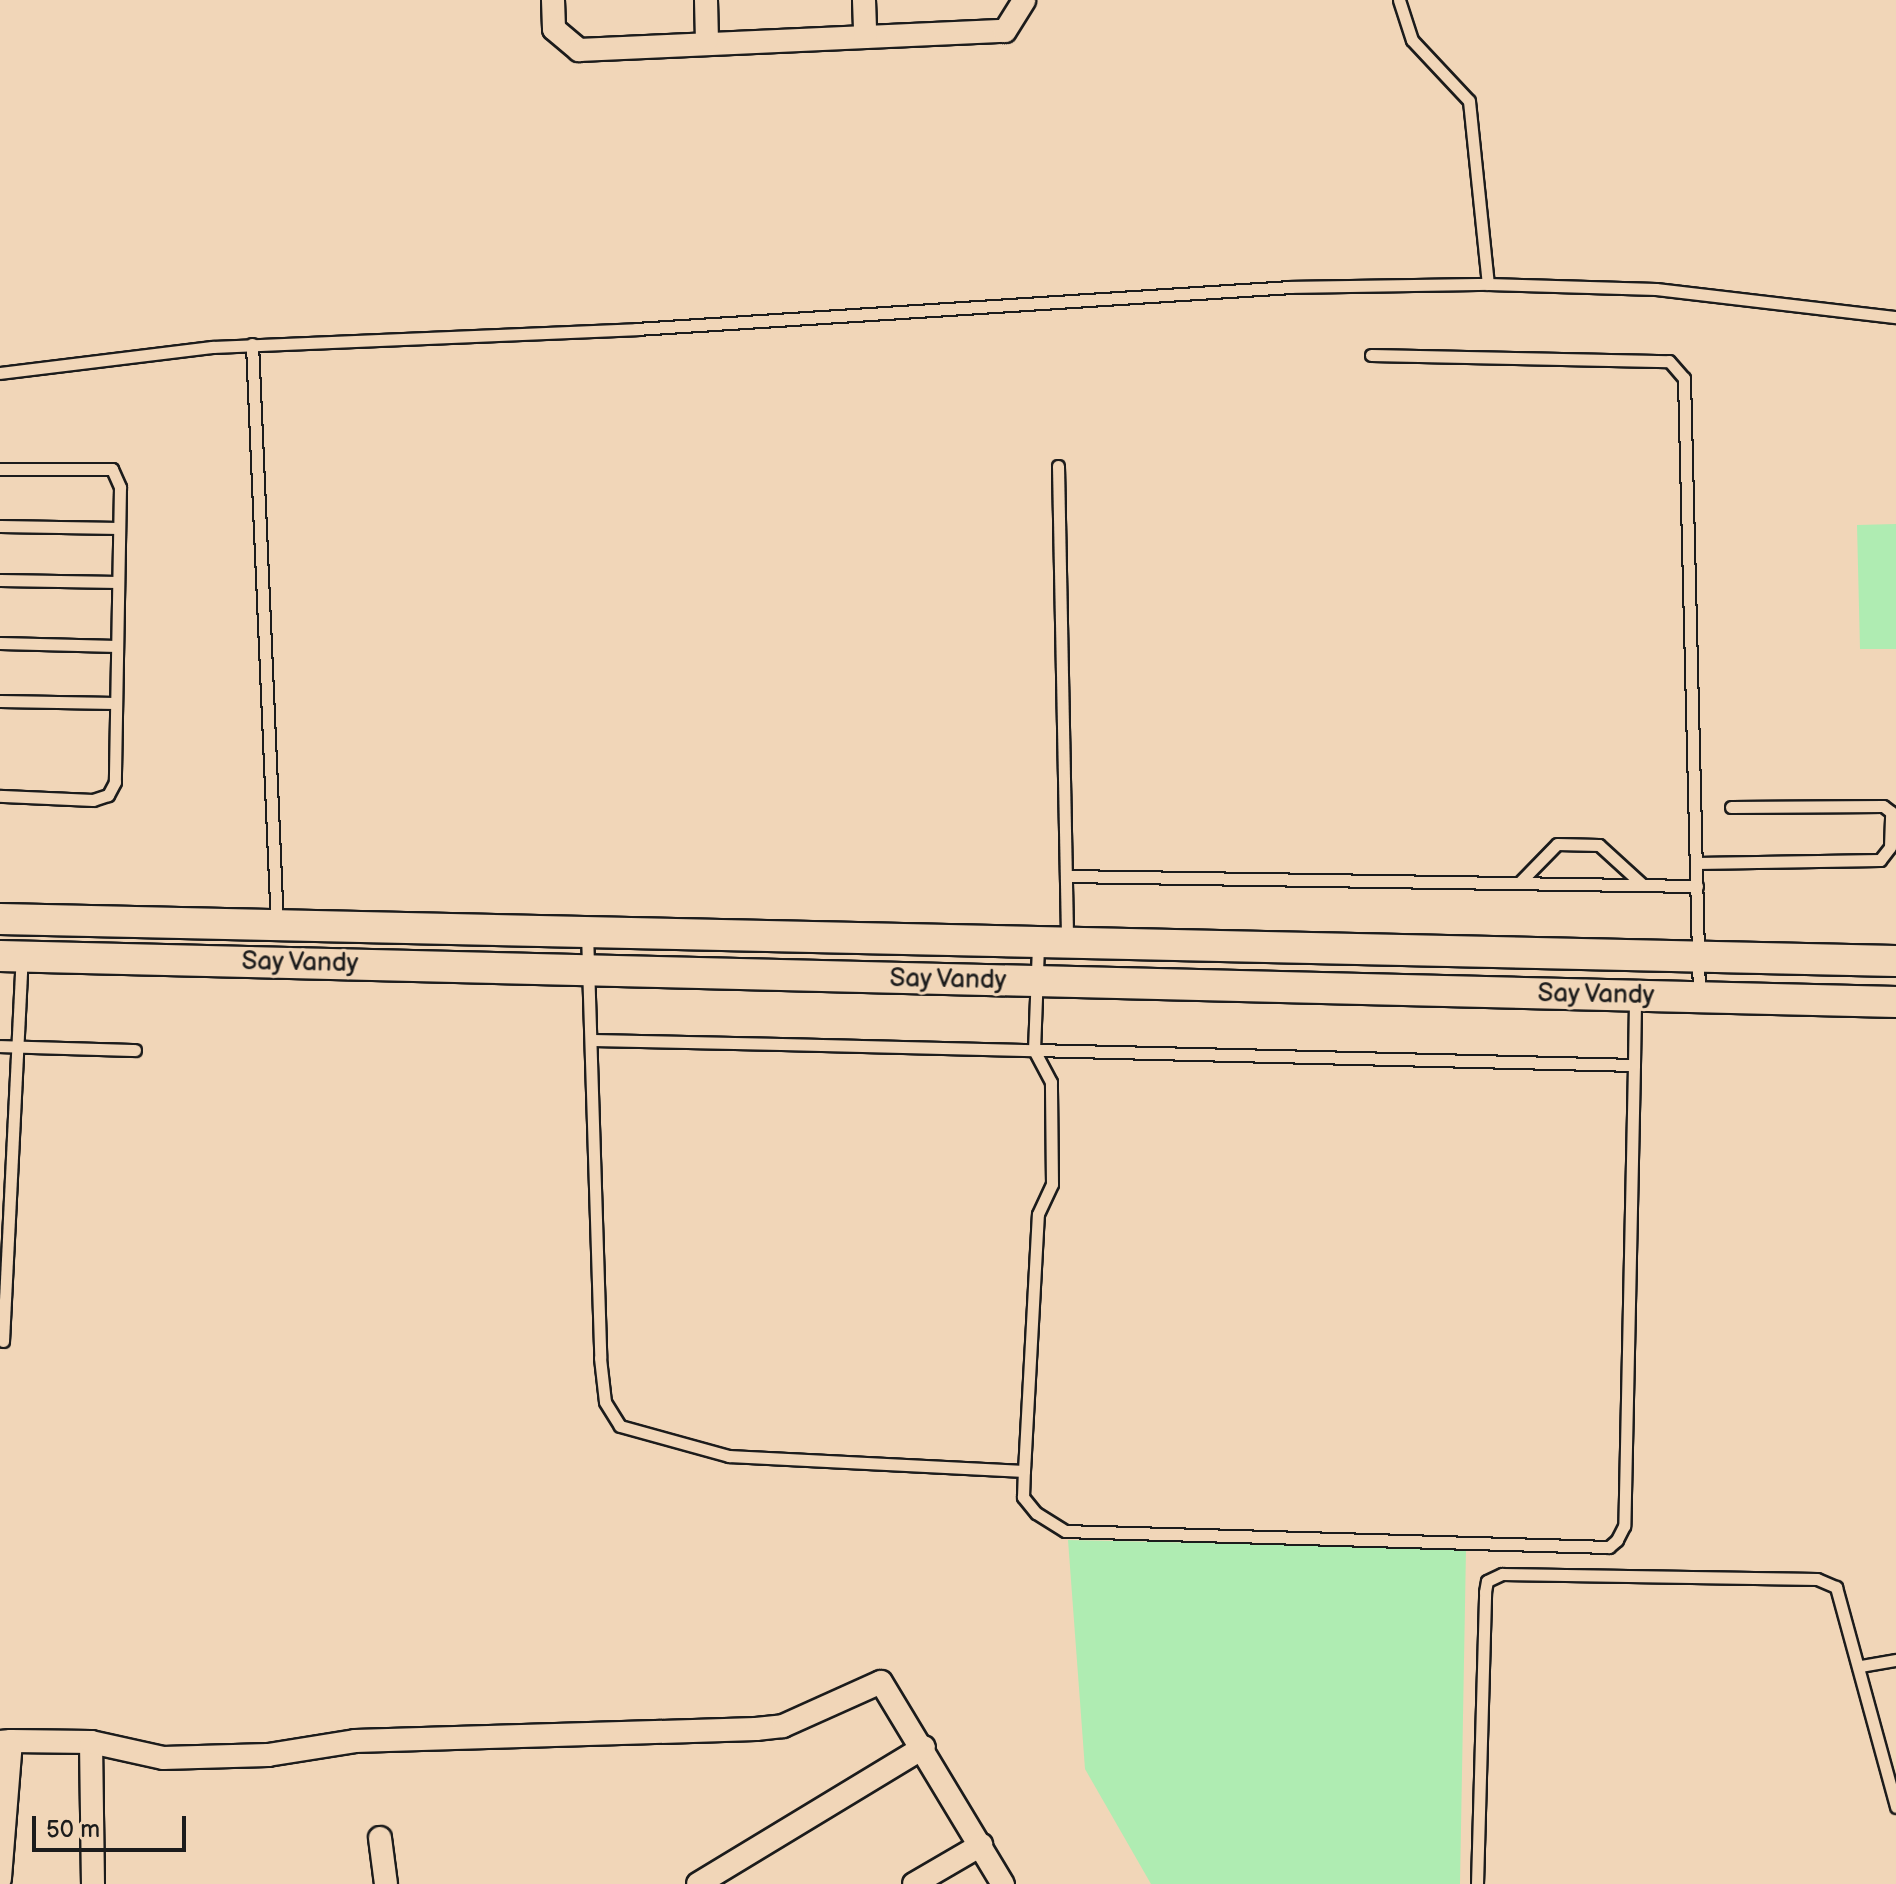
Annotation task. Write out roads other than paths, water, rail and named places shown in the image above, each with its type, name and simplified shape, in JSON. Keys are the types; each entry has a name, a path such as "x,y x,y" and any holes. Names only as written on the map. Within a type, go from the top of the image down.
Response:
{"street":[{"path":"553,0 554,29 579,50 707,40 1005,31 1024,0"},
{"path":"706,0 707,40"},
{"path":"864,0 865,37"},
{"name":"Say Vandy","path":"0,919 1896,961"},
{"name":"Say Vandy","path":"11,956 1896,1002"},
{"path":"0,1879 6,1741 91,1742 163,1758 268,1755 355,1741 756,1729 809,1715 870,1681 892,1691 1003,1884"},
{"path":"91,1742 93,1884"},
{"path":"698,1884 924,1747"},
{"path":"380,1838 386,1884"},
{"path":"914,1884 981,1845"}],"lane":[{"path":"1399,0 1412,40 1469,101 1488,284"},
{"path":"0,373 252,344 636,329 1291,287 1488,284 1656,289 1896,317"},
{"path":"252,344 277,925"},
{"path":"1371,355 1669,361 1684,378 1699,997"},
{"path":"1058,466 1066,876 1053,941 1037,982 1034,1050 1051,1082 1052,1184 1038,1214 1023,1497 1065,1531 1609,1547 1624,1526 1635,996"},
{"path":"0,469 112,469 120,487 115,782 108,795 0,796"},
{"path":"0,526 119,528"},
{"path":"0,580 118,582"},
{"path":"0,643 117,646"},
{"path":"0,701 115,703"},
{"path":"1696,863 1880,860 1890,847 1891,812 1883,806 1731,807"},
{"path":"1519,883 1557,844 1599,845 1643,885"},
{"path":"1066,876 1697,886"},
{"path":"587,933 593,1040 600,1358 605,1402 620,1426 729,1456 1024,1471"},
{"path":"3,1341 18,1047 11,956"},
{"path":"593,1040 1634,1065"},
{"path":"0,1046 135,1050"},
{"path":"1477,1884 1485,1592 1493,1577 1817,1579 1844,1601 1896,1807"},
{"path":"1861,1666 1896,1660"}]}
